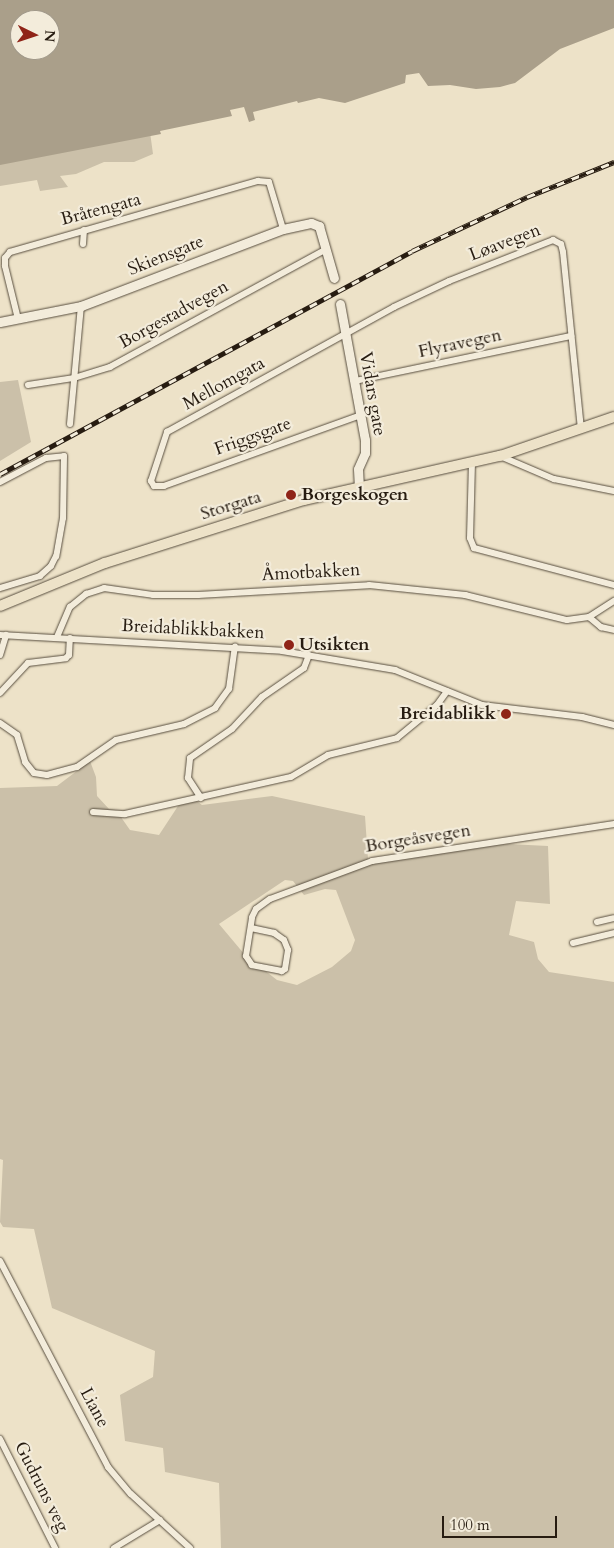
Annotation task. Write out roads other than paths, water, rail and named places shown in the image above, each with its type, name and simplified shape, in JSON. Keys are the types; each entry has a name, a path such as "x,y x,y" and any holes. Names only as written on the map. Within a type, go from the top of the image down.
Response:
{"main road":[{"name":"Storgata","path":"0,606 77,573 304,500 500,456 614,417"}],"street":[{"name":"Bråtengata","path":"18,319 5,258 10,252 258,181 269,182 283,229"},
{"name":"Skiensgate","path":"0,322 81,306 283,229 315,224 319,226 326,249"},
{"path":"83,244 84,230"},
{"name":"Løavegen","path":"345,332 449,280 553,240 561,244 563,252 581,429"},
{"path":"326,249 334,278"},
{"name":"Borgestadvegen","path":"28,385 74,378 126,359 326,249"},
{"name":"Vidars gate","path":"340,304 361,415 364,453 358,469 359,487"},
{"path":"70,424 81,306"},
{"name":"Mellomgata","path":"154,486 150,477 167,432 345,332"},
{"name":"Flyravegen","path":"354,381 571,336"},
{"name":"Friggsgate","path":"154,486 164,486 361,415"},
{"path":"0,482 46,458 64,456 63,518 51,566 35,579 0,588"},
{"path":"500,456 554,479 614,492"},
{"path":"472,462 470,538 474,548 614,585"},
{"name":"Åmotbakken","path":"57,637 70,607 86,594 104,588 153,595 198,595 369,585 465,595 555,618 588,617 614,601"},
{"path":"588,617 601,628 614,630"},
{"path":"0,656 3,635"},
{"name":"Breidablikkbakken","path":"3,635 235,646 310,655 388,668 487,706 582,717 614,725"},
{"path":"0,693 28,663 66,658 69,655 70,638"},
{"path":"0,723 17,736 25,762 39,775 77,767 116,740 184,724 215,708 229,690 235,646"},
{"path":"201,798 188,778 190,758 232,729 262,697 304,668 310,655"},
{"path":"94,812 125,814 281,780 328,756 396,738 437,705 447,691"},
{"name":"Borgeåsvegen","path":"251,928 274,933 284,940 288,950 285,969 277,972 261,969 248,961 246,947 252,917 262,903 355,866 614,824"},
{"path":"596,922 614,918"},
{"path":"573,943 614,933"},
{"name":"Liane","path":"0,1262 108,1466 130,1494 190,1548"},
{"name":"Gudruns veg","path":"0,1439 55,1548"},
{"path":"114,1548 160,1520"}],"railway":[{"path":"0,474 412,251 527,197 614,162"}],"place":[{"name":"Borgeskogen","path":"291,495"},
{"name":"Utsikten","path":"289,645"},
{"name":"Breidablikk","path":"506,714"}]}
